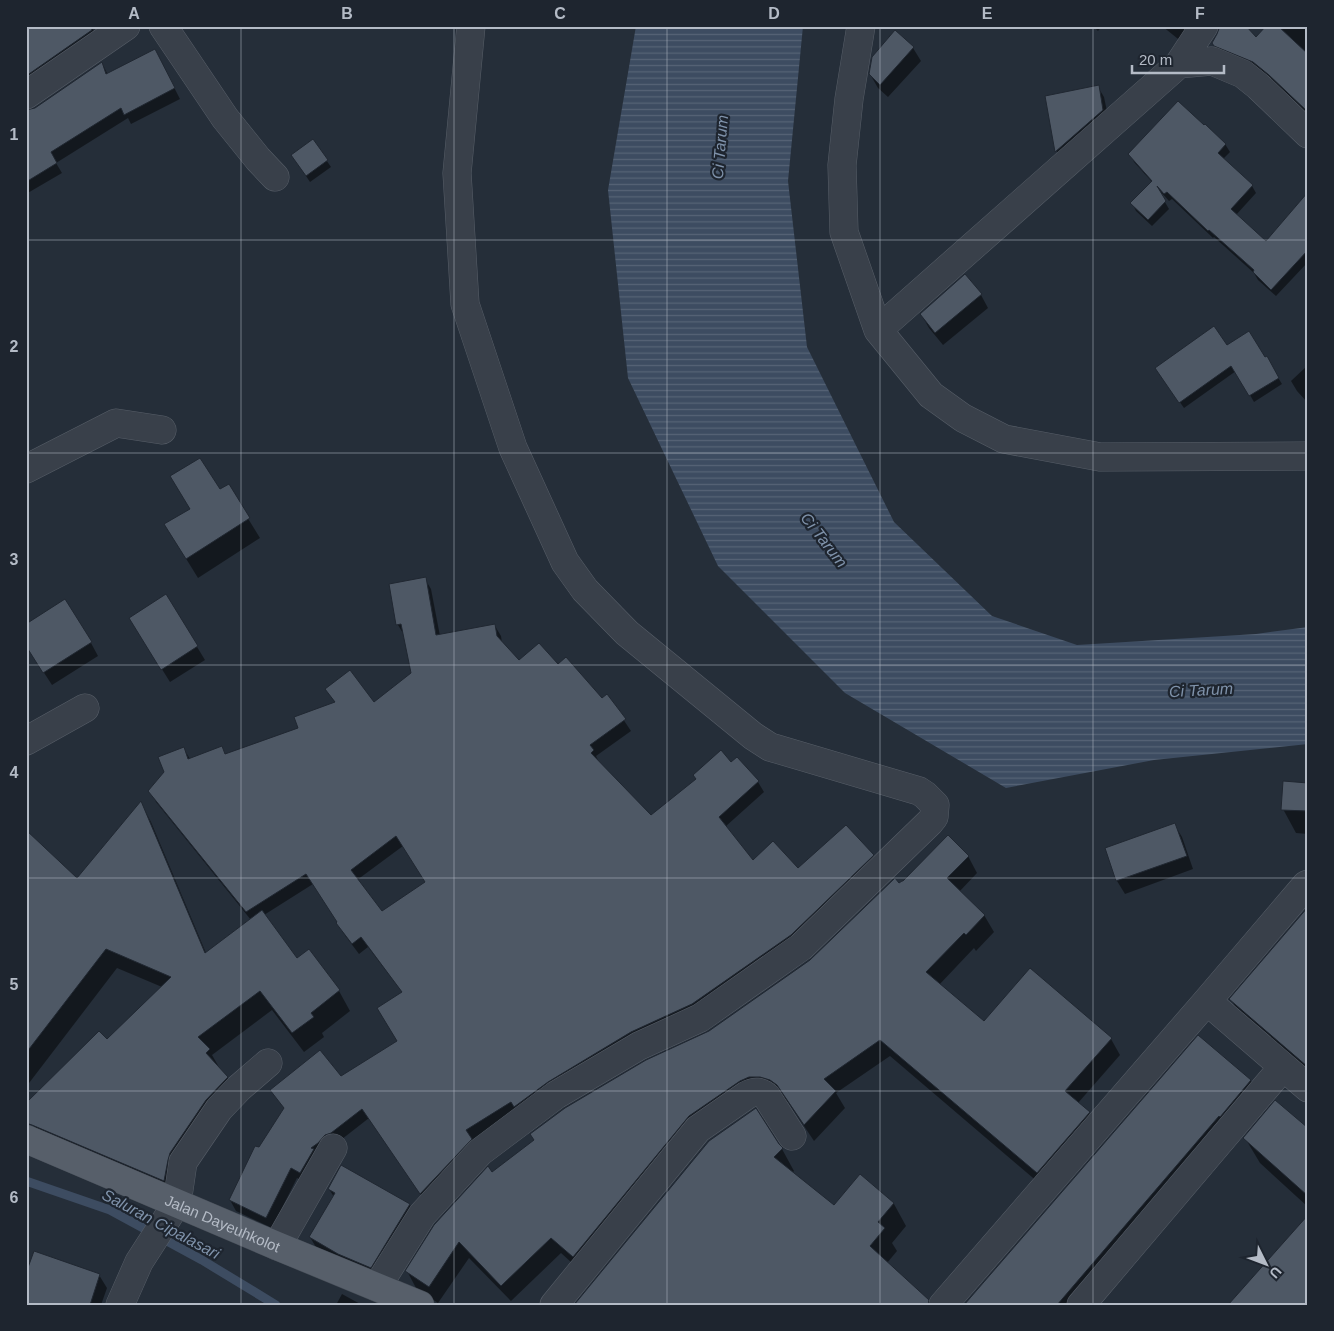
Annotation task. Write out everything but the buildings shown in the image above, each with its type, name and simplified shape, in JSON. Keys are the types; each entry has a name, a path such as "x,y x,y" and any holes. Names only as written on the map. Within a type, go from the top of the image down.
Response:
{"main road":[{"name":"Jalan Dayeuhkolot","path":"26,1138 171,1212 277,1246 420,1305"}],"street":[{"path":"26,95 126,26"},
{"path":"164,26 225,118 258,159 276,177"},
{"path":"377,1287 422,1215 480,1152 556,1095 639,1046 700,1018 801,947 930,822 934,816 935,805 919,791 770,747 753,736 626,633 584,590 565,562 513,448 465,304 457,173 471,26"},
{"path":"861,26 849,99 842,165 844,232 878,330 931,395 963,418 1004,439 1100,457 1308,456"},
{"path":"878,330 1179,64 1204,26"},
{"path":"1179,64 1212,61 1243,74 1308,134"},
{"path":"26,469 116,422 162,430"},
{"path":"26,741 84,708"},
{"path":"943,1305 1308,884"},
{"path":"1207,1001 1308,1088"},
{"path":"120,1305 144,1255 171,1212 183,1162 219,1109 268,1062"},
{"path":"1081,1305 1283,1067"},
{"path":"554,1305 698,1129 747,1095 756,1092 763,1093 767,1097 792,1136"},
{"path":"277,1246 333,1148"}],"water":[{"name":"Ci Tarum","path":"636,26 803,26 788,181 807,347 894,522 992,616 1077,645 1256,634 1308,627 1308,744 1154,760 1006,788 845,693 718,566 628,378 608,190"}],"waterway":[{"name":"Saluran Cipalasari","path":"26,1181 110,1210 202,1260 276,1305"}]}
